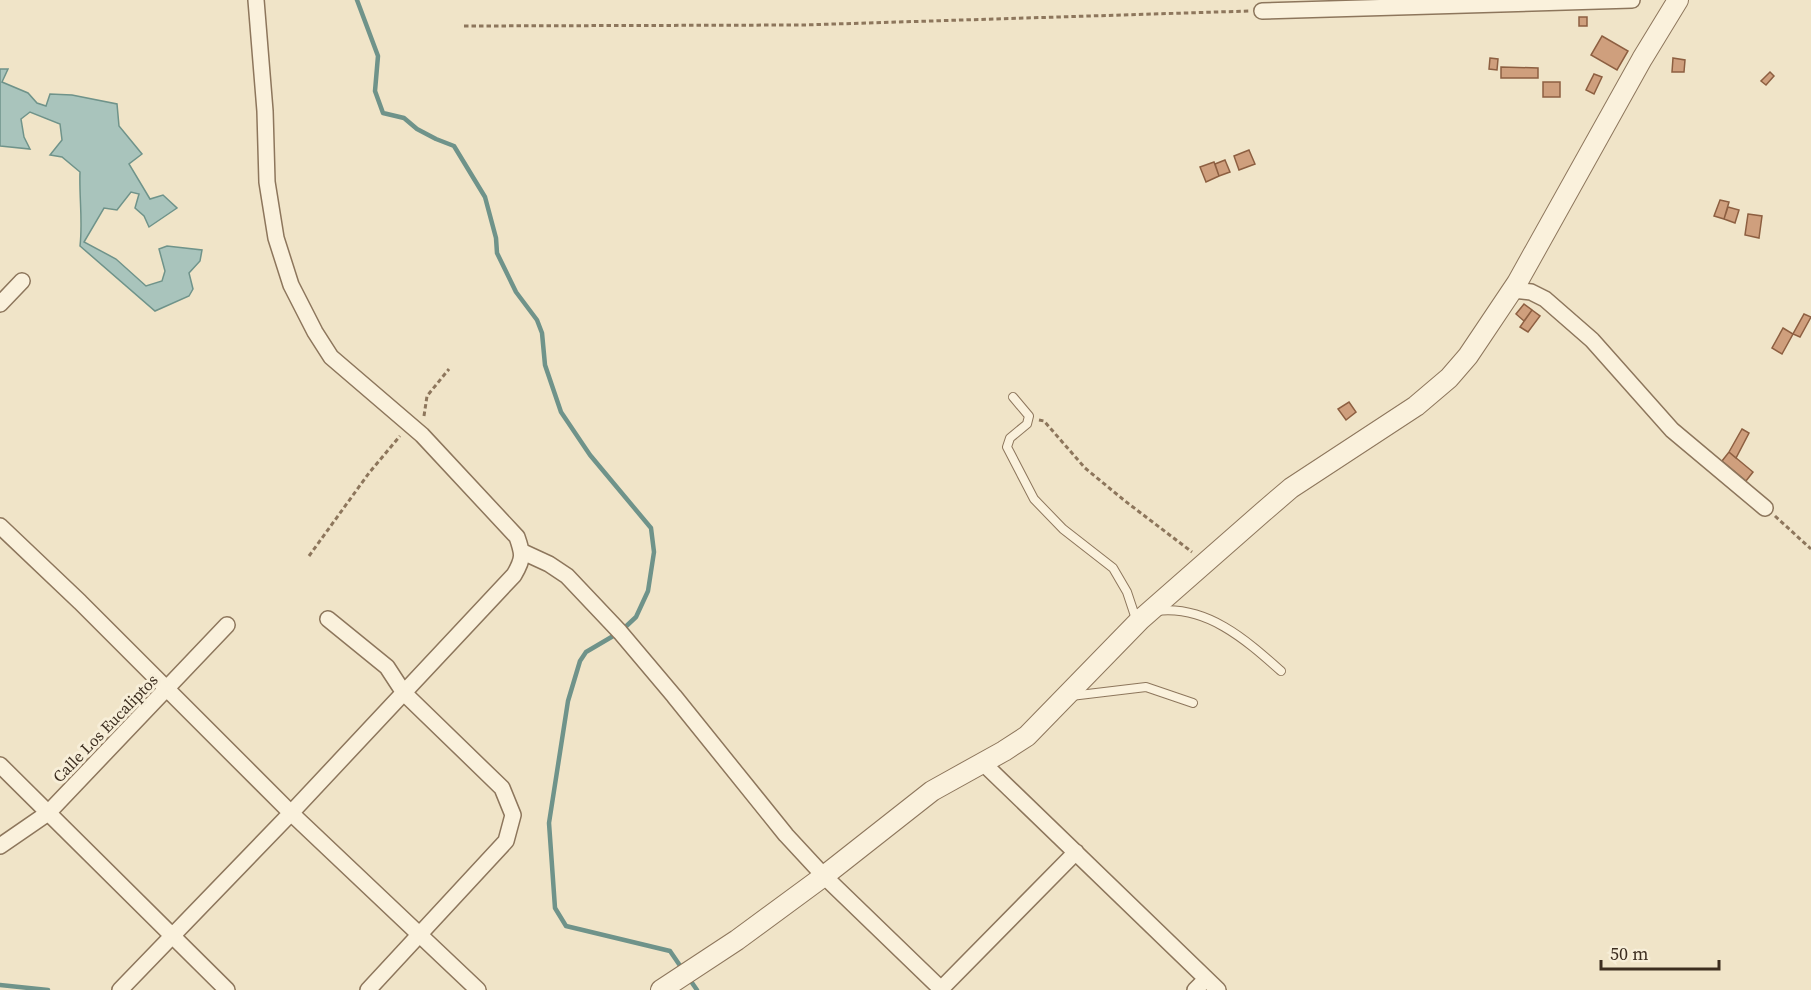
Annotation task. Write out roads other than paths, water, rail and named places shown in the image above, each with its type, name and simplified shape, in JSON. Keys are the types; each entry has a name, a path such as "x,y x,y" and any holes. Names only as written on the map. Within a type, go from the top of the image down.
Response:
{"street":[{"path":"120,990 291,813 514,575 521,563 523,552 517,537 422,435 331,357 315,332 291,285 276,238 267,182 265,111 256,0"},
{"path":"1262,11 1527,1 1632,0"},
{"path":"661,990 738,940 932,791 1027,736 1143,617 1291,488 1416,406 1449,378 1468,356 1513,290 1642,59 1678,0"},
{"path":"0,304 22,281"},
{"path":"1513,290 1531,292 1545,299 1592,340 1672,430 1765,508"},
{"path":"0,527 80,602 291,813 478,990"},
{"path":"523,552 549,564 567,576 613,624 786,835 824,876 941,990 1076,852"},
{"path":"328,619 387,667 404,693 502,788 513,815 506,841 368,990"},
{"name":"Calle Los Eucaliptos","path":"0,846 48,813 228,626"},
{"path":"983,763 1076,852 1201,984 1218,990"},
{"path":"0,765 227,990"}],"lane":[{"path":"1013,397 1029,416 1028,424 1010,438 1007,447 1034,499 1064,530 1113,568 1143,617 1171,609 1195,613 1226,626 1281,671"},
{"path":"1066,696 1146,687 1193,703"}],"water":[{"path":"0,69 8,69 2,82 28,93 37,103 46,106 50,94 72,95 117,104 119,126 142,154 129,164 150,199 163,195 177,208 149,227 144,216 135,208 139,194 131,192 117,210 104,208 84,242 116,259 146,286 162,281 165,271 159,249 167,246 202,250 200,261 189,273 193,289 189,296 155,311 80,246 80,172 62,157 50,155 62,140 60,124 30,112 21,119 24,137 30,149 0,146"}],"waterway":[{"path":"357,0 378,56 375,91 383,113 404,118 417,129 454,146 485,197 496,238 497,253 516,292 537,320 542,333 545,365 561,412 590,455 651,528 654,552 648,591 636,617 620,632 586,652 580,661 568,701 549,823 555,908 566,926 670,951 683,970"},
{"path":"688,977 697,990"},
{"path":"0,985 48,990"}]}
